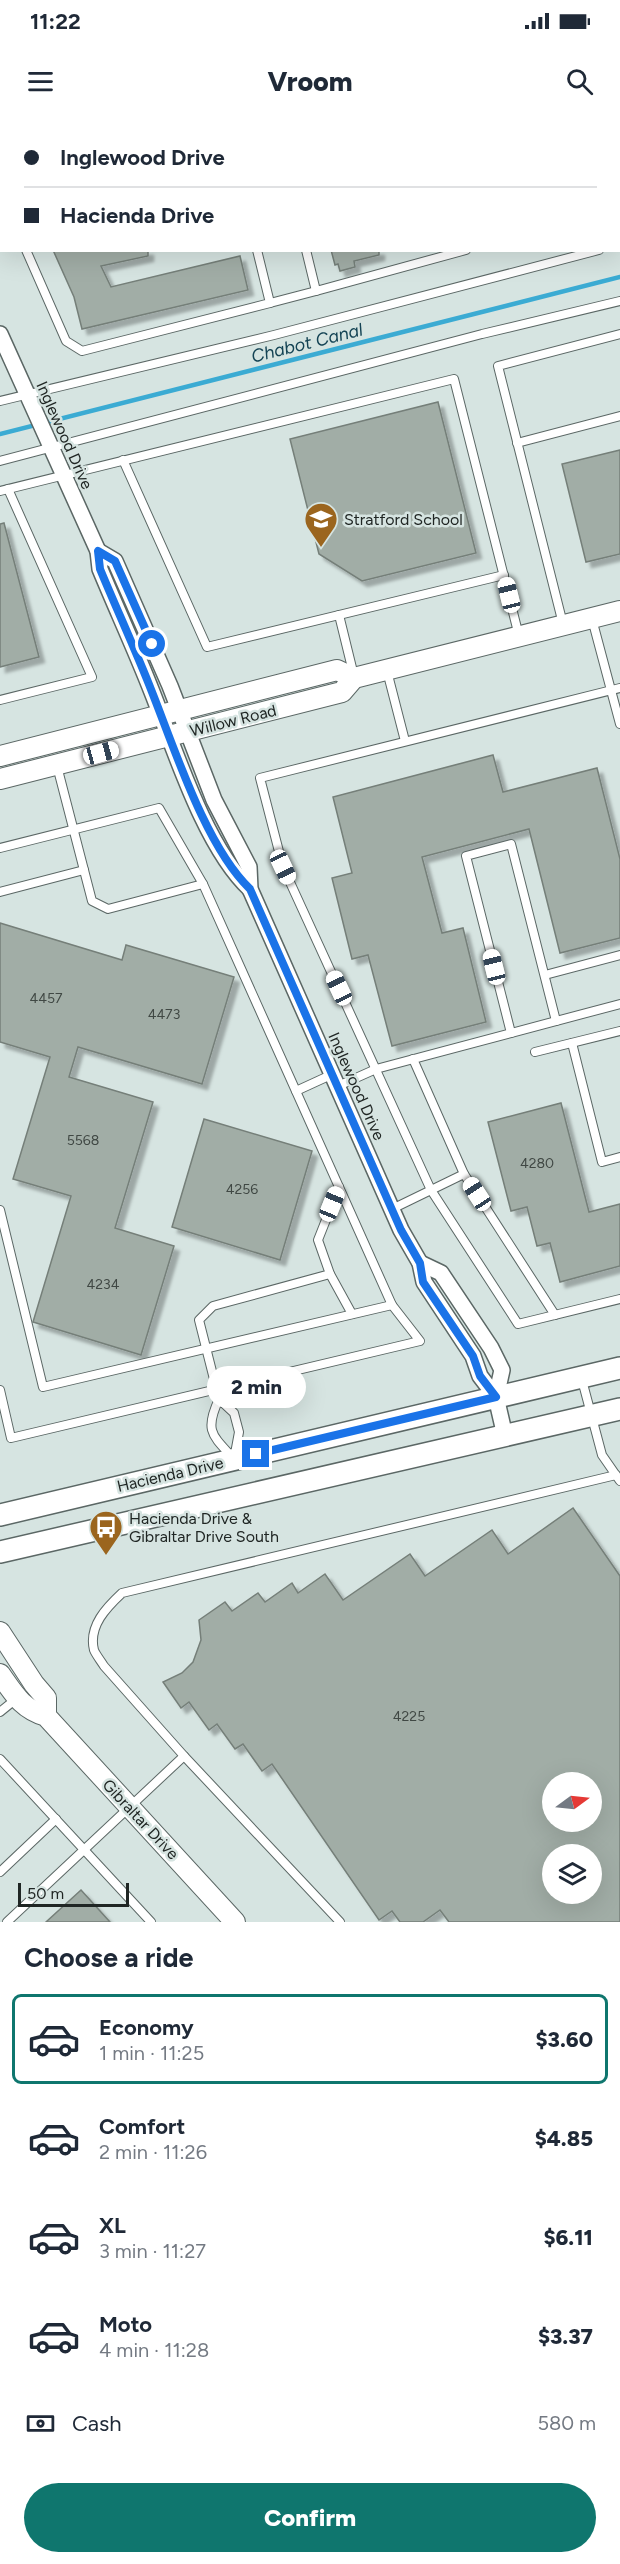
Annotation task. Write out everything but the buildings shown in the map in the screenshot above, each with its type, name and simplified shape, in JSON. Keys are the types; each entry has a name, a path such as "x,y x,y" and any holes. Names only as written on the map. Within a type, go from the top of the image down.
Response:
{"main road":[{"name":"Hacienda Drive","path":"0,1515 620,1368"},
{"path":"0,1552 620,1409"}],"street":[{"name":"Inglewood Drive","path":"0,334 98,551 115,561 178,734 249,867 250,889 392,1209 420,1263 423,1282 473,1356 480,1376 496,1397 506,1436"},
{"name":"Willow Road","path":"0,779 342,692 354,678 620,611"},
{"name":"Willow Road","path":"0,756 337,670 354,678"},
{"name":"Inglewood Drive","path":"420,1263 441,1273 491,1348 502,1370 496,1397"},
{"name":"Gibraltar Drive","path":"0,1632 34,1684 46,1698 46,1716"},
{"name":"Gibraltar Drive","path":"0,1674 17,1699 32,1712 46,1716 235,1922"}],"lane":[{"path":"27,252 66,341 82,351 459,252"},
{"path":"257,252 270,303"},
{"path":"306,252 316,291"},
{"path":"0,401 29,397 591,252"},
{"path":"0,461 482,334 620,301"},
{"path":"564,625 498,366 620,334"},
{"path":"0,700 92,677 4,490 454,379 519,636"},
{"path":"517,443 620,416"},
{"path":"123,460 207,647 504,575"},
{"path":"339,615 354,678"},
{"path":"592,618 616,689 620,724"},
{"path":"386,670 405,741"},
{"path":"616,689 260,778 283,867 431,1190 518,1324 620,1299"},
{"path":"56,765 92,902 108,909 203,884"},
{"path":"0,848 159,808 203,884 392,1305 420,1341 11,1438 0,1390"},
{"path":"511,1033 466,856 511,844 556,1021"},
{"path":"0,892 84,870"},
{"path":"544,975 620,955"},
{"path":"296,1091 620,1004"},
{"path":"535,1052 620,1031"},
{"path":"572,1043 602,1162 620,1157"},
{"path":"413,1059 464,1174 555,1315"},
{"path":"392,1209 464,1174"},
{"path":"339,1186 318,1240 330,1274 352,1314"},
{"path":"0,1209 43,1387 392,1305"},
{"path":"234,1459 239,1432 234,1413 219,1399 199,1320 213,1306 330,1274"},
{"path":"340,1922 184,1756 104,1666 94,1649 94,1629 104,1610 122,1593 618,1478 602,1455 582,1377"},
{"path":"219,1399 210,1418 214,1438 234,1459"},
{"path":"0,1712 17,1699"},
{"path":"7,1922 184,1756"},
{"path":"0,1759 151,1922"},
{"path":"0,1872 56,1819"}],"waterway":[{"name":"Chabot Canal","path":"0,434 620,277"}],"place":[{"name":"Stratford School","path":"321,548"},
{"name":"Hacienda Drive & Gibraltar Drive South","path":"106,1556"}],"route":[{"path":"152,644 115,561 98,551 100,569 199,807 222,853 237,877 250,889 401,1230 420,1263 423,1282 473,1356 480,1376 496,1397 256,1454"}]}
